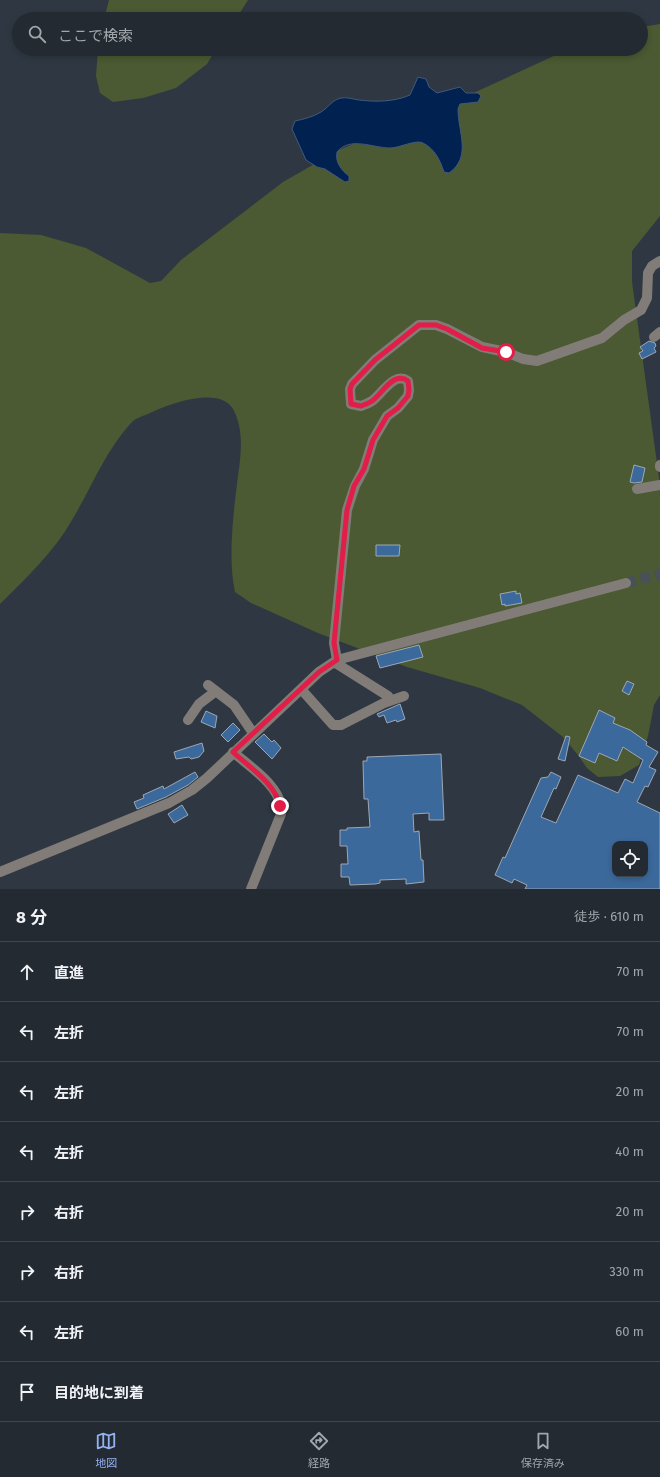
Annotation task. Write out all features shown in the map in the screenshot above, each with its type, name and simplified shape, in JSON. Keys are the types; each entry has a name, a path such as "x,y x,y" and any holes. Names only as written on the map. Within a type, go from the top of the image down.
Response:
{"street":[{"path":"391,700 388,696 336,661 334,643 347,510 354,486 364,469 373,440 387,416 398,408 408,396 408,381 405,379 397,379 385,387 373,401 361,406 351,404 350,389 352,384 375,360 419,325 436,325 447,329 482,348 498,350 522,359 536,362 602,338 624,320 641,310 647,298 648,273 652,266 660,261"},
{"path":"637,489 660,485"},
{"path":"0,872 169,803 192,790 207,778 319,672 336,661 626,583"},
{"path":"188,720 198,704 212,688 234,705 254,733"},
{"path":"301,689 333,725 341,725 391,700 404,696"},
{"path":"233,752 264,780 275,793 280,806 278,821 251,889"}],"green space":[{"path":"109,0 248,0 240,12 106,12"},
{"path":"660,24 660,216 632,251 632,282 660,485 660,695 654,705 648,736 639,765 620,776 598,777 587,768 563,737 522,705 480,688 407,667 318,633 251,603 235,592 232,566 232,538 241,439 235,413 229,404 220,399 208,397 181,401 168,405 132,422 122,433 106,457 65,532 39,564 0,604 0,233 41,235 86,248 150,283 161,281 181,260 283,182 339,150 456,101 554,56 648,56 648,26"},
{"path":"97,56 212,56 207,64 176,88 143,98 113,102 100,93 96,76"}],"water":[{"path":"418,77 426,79 429,87 437,93 460,87 466,93 478,93 481,96 478,102 460,104 458,109 462,152 456,167 449,173 444,172 439,159 431,148 420,142 390,148 362,144 342,147 337,152 337,159 339,166 349,176 349,181 345,182 325,169 317,167 306,160 292,129 295,121 318,114 335,100 341,98 378,101 391,100 410,95"}],"building":[{"path":"649,341 655,343 656,346 654,348 656,352 642,359 639,353 643,351 640,347"},
{"path":"634,465 645,468 642,482 630,482"},
{"path":"376,545 400,545 399,556 376,556"},
{"path":"516,591 516,594 520,593 522,603 505,606 505,604 502,605 500,594"},
{"path":"419,645 423,657 380,668 376,656"},
{"path":"627,681 634,684 629,695 622,691"},
{"path":"400,704 405,719 387,723 384,715 379,717 377,714"},
{"path":"599,710 615,718 613,723 630,730 647,742 646,745 658,752 649,767 656,770 648,787 645,786 637,802 660,813 660,889 525,889 527,885 514,879 512,883 495,875 503,857 505,858 541,778 548,777 551,772 561,777 556,789 554,788 541,817 556,823 578,775 618,793 625,779 633,783 643,760 623,747 617,761 599,753 595,763 579,756"},
{"path":"206,711 217,716 215,728 201,722"},
{"path":"233,723 240,730 228,742 221,735"},
{"path":"264,734 272,742 274,740 281,748 272,759 255,742"},
{"path":"566,736 570,737 565,761 558,759"},
{"path":"202,743 204,751 199,757 191,759 189,757 176,759 174,752"},
{"path":"441,754 444,820 429,820 429,813 413,814 414,832 419,831 424,882 406,884 406,879 380,880 380,883 375,884 350,885 349,877 341,877 341,864 348,864 347,846 340,846 340,830 347,830 347,828 370,827 368,799 364,799 363,761 367,761 367,757"},
{"path":"195,772 198,777 188,785 166,797 137,809 134,802 144,798 143,795 163,786 164,789"},
{"path":"182,805 188,815 174,823 168,814"}],"tunnel":[{"path":"626,583 660,574"}],"route":[{"path":"280,806 279,799 264,780 233,752 319,672 337,660 334,643 340,598 347,510 354,486 364,469 373,440 380,426 387,416 398,408 408,396 409,390 408,381 405,379 397,379 385,387 373,401 361,406 351,404 350,389 352,384 375,360 398,343 412,329 419,325 436,325 447,329 482,348 506,352"}]}
